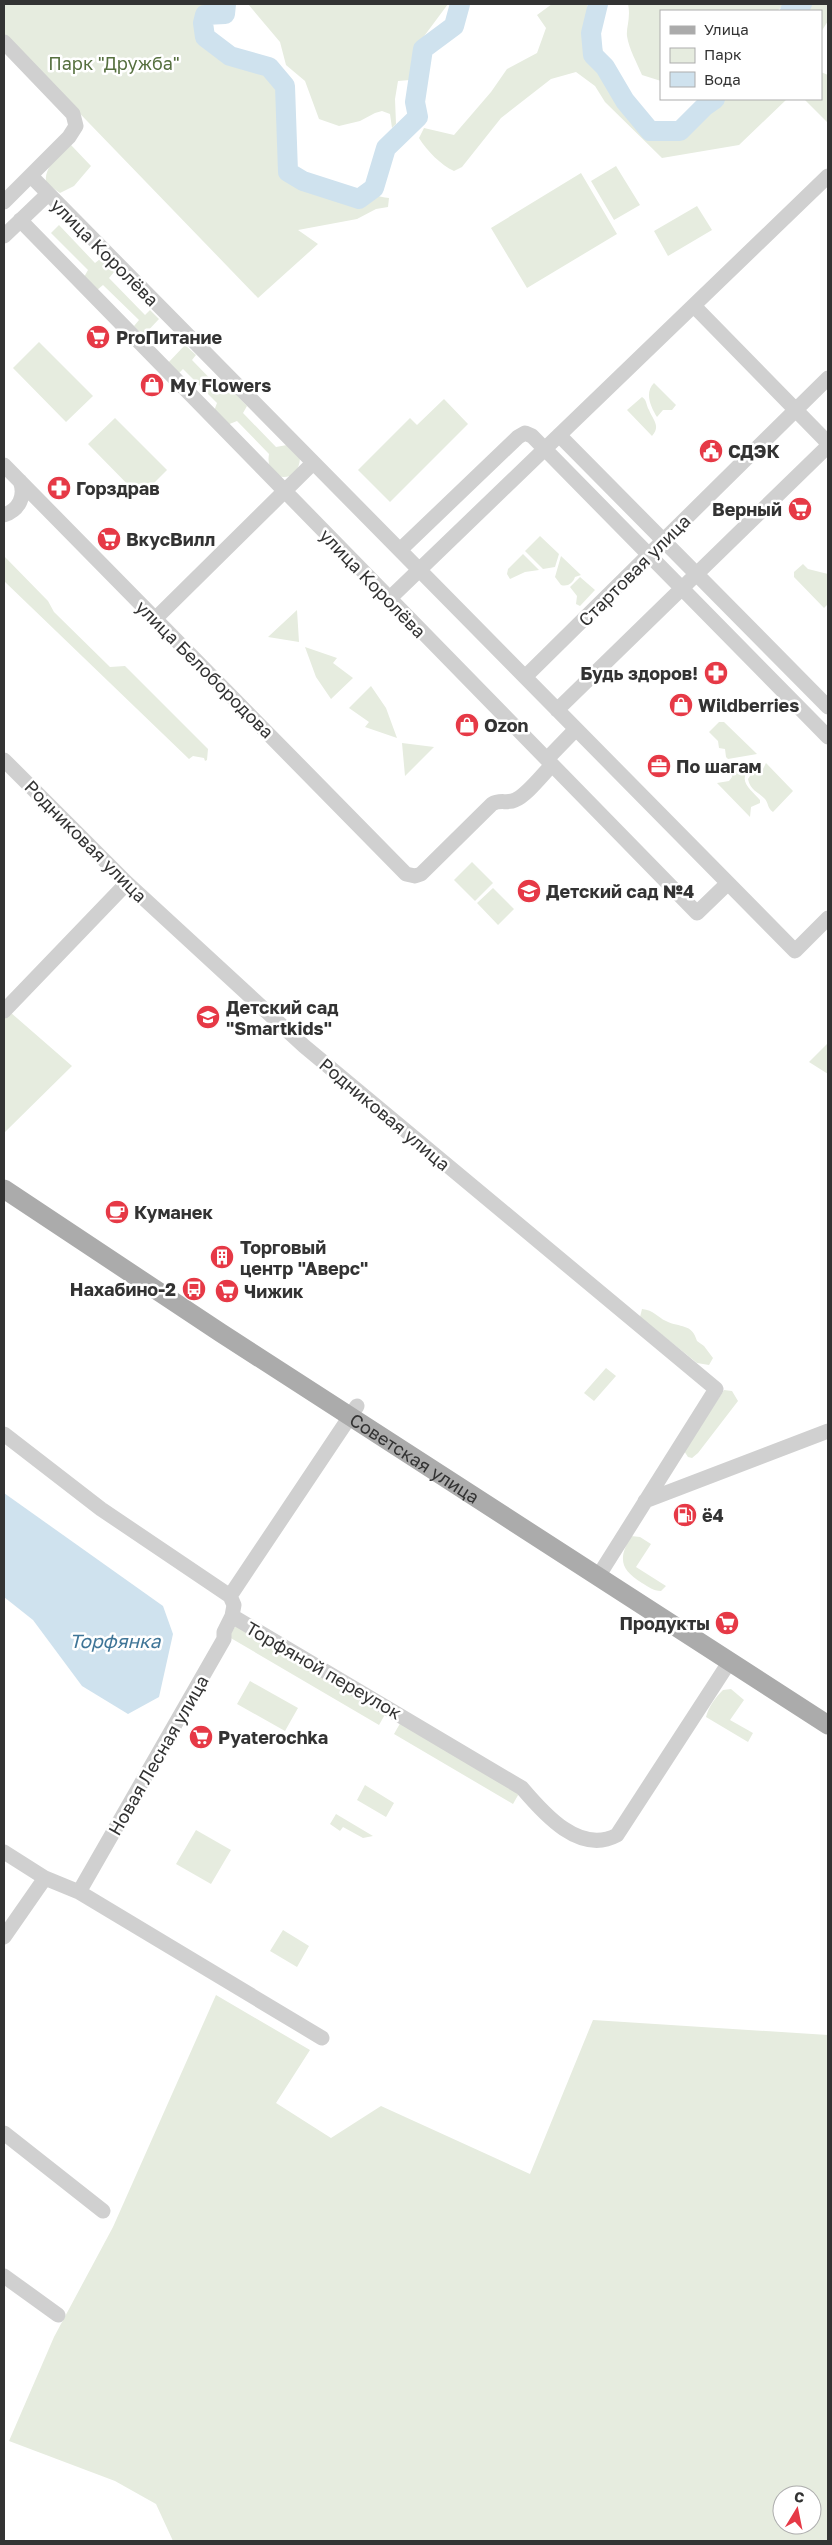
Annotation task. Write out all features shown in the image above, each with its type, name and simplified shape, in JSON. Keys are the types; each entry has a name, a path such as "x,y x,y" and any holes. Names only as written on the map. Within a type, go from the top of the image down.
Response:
{"main road":[{"name":"Советская улица","path":"4,1175 354,1411"},
{"name":"Советская улица","path":"4,1189 602,1571 828,1710"},
{"name":"Советская улица","path":"602,1571 730,1661 828,1725"}],"street":[{"path":"4,42 73,114 76,126 69,137 4,202"},
{"name":"улица Королёва","path":"31,176 795,951 828,918"},
{"path":"389,599 828,177"},
{"path":"4,236 48,194"},
{"name":"улица Королёва","path":"20,220 697,913 728,883"},
{"path":"557,710 828,445 694,306"},
{"name":"Стартовая улица","path":"525,677 828,378"},
{"path":"400,550 518,437 525,433 532,436 828,736"},
{"path":"559,435 828,707"},
{"path":"156,619 313,463"},
{"path":"4,515 13,511 21,501 22,493 9,471"},
{"name":"улица Белобородова","path":"9,471 406,874 414,876 421,874 496,801 508,802 518,799 549,762"},
{"path":"549,762 576,729"},
{"name":"Родниковая улица","path":"4,760 127,883 304,1046 716,1390 645,1501"},
{"path":"4,1011 127,883"},
{"path":"4,1434 100,1509 230,1596 354,1411"},
{"path":"602,1571 645,1501 828,1431"},
{"name":"Торфяной переулок","path":"230,1596 234,1605 232,1616 522,1788 546,1816 570,1832 587,1838 604,1840 617,1835 730,1661"},
{"name":"Новая Лесная улица","path":"79,1892 224,1639 224,1632 232,1616"},
{"path":"4,1852 45,1878 79,1892 322,2038"},
{"path":"4,1937 45,1878"},
{"path":"4,2133 103,2211"},
{"path":"4,2276 58,2315"}],"green space":[{"name":"Парк \"Дружба\"","path":"4,4 220,4 221,6 205,15 200,21 197,31 204,42 224,58 236,60 260,71 271,79 281,103 287,156 285,169 301,183 310,186 348,189 389,198 388,207 376,209 357,219 298,230 318,244 258,298 4,35"},
{"path":"248,4 448,4 422,39 412,58 410,80 398,81 395,99 396,124 392,128 390,114 382,111 360,121 339,126 319,119 305,81 286,65 280,42"},
{"path":"552,4 587,4 588,18 583,35 600,38 614,81 631,108 642,119 668,133 702,115 716,100 786,100 739,145 662,158 605,102 595,86 576,72 551,79 501,118 462,167 454,171 435,157 419,138 424,128 454,135 491,92 507,69 537,53 546,28 537,15"},
{"path":"628,4 785,4 778,10 660,10 660,81 642,75 633,56 627,36"},
{"path":"810,4 828,4 828,21 822,30 822,10 801,10"},
{"path":"822,72 828,75 828,123 805,100 822,100"},
{"path":"71,145 91,166 74,186 60,193 46,183 46,177 50,166"},
{"path":"616,166 640,205 614,220 591,181"},
{"path":"581,173 617,234 527,288 491,228"},
{"path":"697,206 712,230 668,256 654,231"},
{"path":"59,225 95,263 100,259 114,272 109,278 145,315 150,310 159,319 143,336 134,326 139,320 103,285 97,290 84,277 88,270 51,233"},
{"path":"39,342 93,396 66,422 13,368"},
{"path":"185,345 196,355 192,360 225,394 233,391 247,406 243,413 276,447 287,445 300,458 294,473 282,477 276,475 269,463 269,454 237,421 227,425 214,411 217,403 183,369 178,374 167,364"},
{"path":"654,383 676,405 672,410 663,410 657,417 649,396 649,391"},
{"path":"642,397 646,401 656,426 652,436 627,410"},
{"path":"444,399 468,424 390,502 358,470 410,418 417,425"},
{"path":"115,418 167,470 140,497 88,444"},
{"path":"540,536 559,554 555,567 543,569 525,551"},
{"path":"523,554 539,570 525,572 510,579 507,574 508,569"},
{"path":"4,556 48,601 54,612 110,667 125,666 208,749 207,760 205,761 204,758 193,756 189,759 4,581"},
{"path":"561,556 581,575 575,577 572,583 568,585 561,585 555,577"},
{"path":"803,564 808,569 828,574 828,604 824,608 794,577 794,572"},
{"path":"580,577 595,590 580,606 576,604 577,596 570,587"},
{"path":"297,610 299,642 268,637"},
{"path":"305,647 337,658 333,663 353,678 331,699 316,677"},
{"path":"371,686 386,708 397,738 365,727 369,722 349,708"},
{"path":"719,722 724,722 757,754 728,759 725,749 719,748 718,741 709,732"},
{"path":"402,743 434,747 405,776"},
{"path":"766,763 793,791 773,812 764,798 752,788 748,779 754,770 757,772 762,771"},
{"path":"751,764 752,768 747,772 745,781 749,789 760,800 760,803 751,807 750,817 717,783 729,781 732,777 731,770"},
{"path":"472,862 493,883 475,901 454,880"},
{"path":"493,888 514,909 498,925 477,903"},
{"path":"10,1012 72,1066 4,1133 4,1019"},
{"path":"828,1043 828,1074 809,1062"},
{"path":"642,1309 692,1331 697,1341 704,1346 713,1358 709,1365 697,1363 640,1317"},
{"path":"606,1368 616,1376 594,1401 584,1393"},
{"path":"724,1390 732,1391 738,1401 698,1453 692,1458 688,1457 684,1451"},
{"path":"631,1536 640,1537 651,1544 636,1567 666,1586 661,1591 653,1590 642,1583 625,1568 623,1563 624,1551"},
{"path":"237,1623 387,1711 379,1725 229,1637"},
{"path":"250,1681 298,1708 285,1731 237,1704"},
{"path":"731,1689 744,1700 730,1720 753,1733 748,1742 706,1717 720,1693 723,1690"},
{"path":"402,1720 521,1790 513,1804 394,1734"},
{"path":"365,1785 394,1803 386,1817 357,1800"},
{"path":"336,1814 373,1836 363,1838 343,1827 340,1831 330,1824"},
{"path":"196,1830 231,1850 211,1884 176,1864"},
{"path":"283,1930 309,1946 297,1967 270,1951"},
{"path":"216,1995 310,2050 276,2103 331,2138 381,2106 530,2174 593,2020 828,2035 828,2541 173,2541 156,2504 115,2481 9,2441 54,2337 113,2227"}],"water":[{"name":"Торфянка","path":"4,1493 163,1606 173,1634 159,1697 128,1714 82,1686 33,1620 4,1597"}],"waterway":[{"path":"226,4 225,14 205,15 203,23 205,37 230,56 269,67 285,86 288,172 303,181 359,199 374,188 386,148 418,117 415,102 423,49 454,26 460,4"},
{"path":"598,4 591,33 593,55 605,67 625,101 650,131 680,131 714,100"},
{"path":"792,10 802,4"}],"place":[{"name":"ProПитание","path":"98,337"},
{"name":"My Flowers","path":"152,385"},
{"name":"СДЭК","path":"711,451"},
{"name":"Горздрав","path":"59,488"},
{"name":"Верный","path":"800,509"},
{"name":"ВкусВилл","path":"109,539"},
{"name":"Будь здоров!","path":"716,673"},
{"name":"Wildberries","path":"681,705"},
{"name":"Ozon","path":"467,725"},
{"name":"По шагам","path":"659,766"},
{"name":"Детский сад №4","path":"529,891"},
{"name":"Детский сад \"Smartkids\"","path":"208,1017"},
{"name":"Куманек","path":"117,1212"},
{"name":"Торговый центр \"Аверс\"","path":"222,1257"},
{"name":"Нахабино-2","path":"194,1289"},
{"name":"Чижик","path":"227,1291"},
{"name":"ё4","path":"685,1515"},
{"name":"Продукты","path":"727,1623"},
{"name":"Pyaterochka","path":"201,1737"}]}
